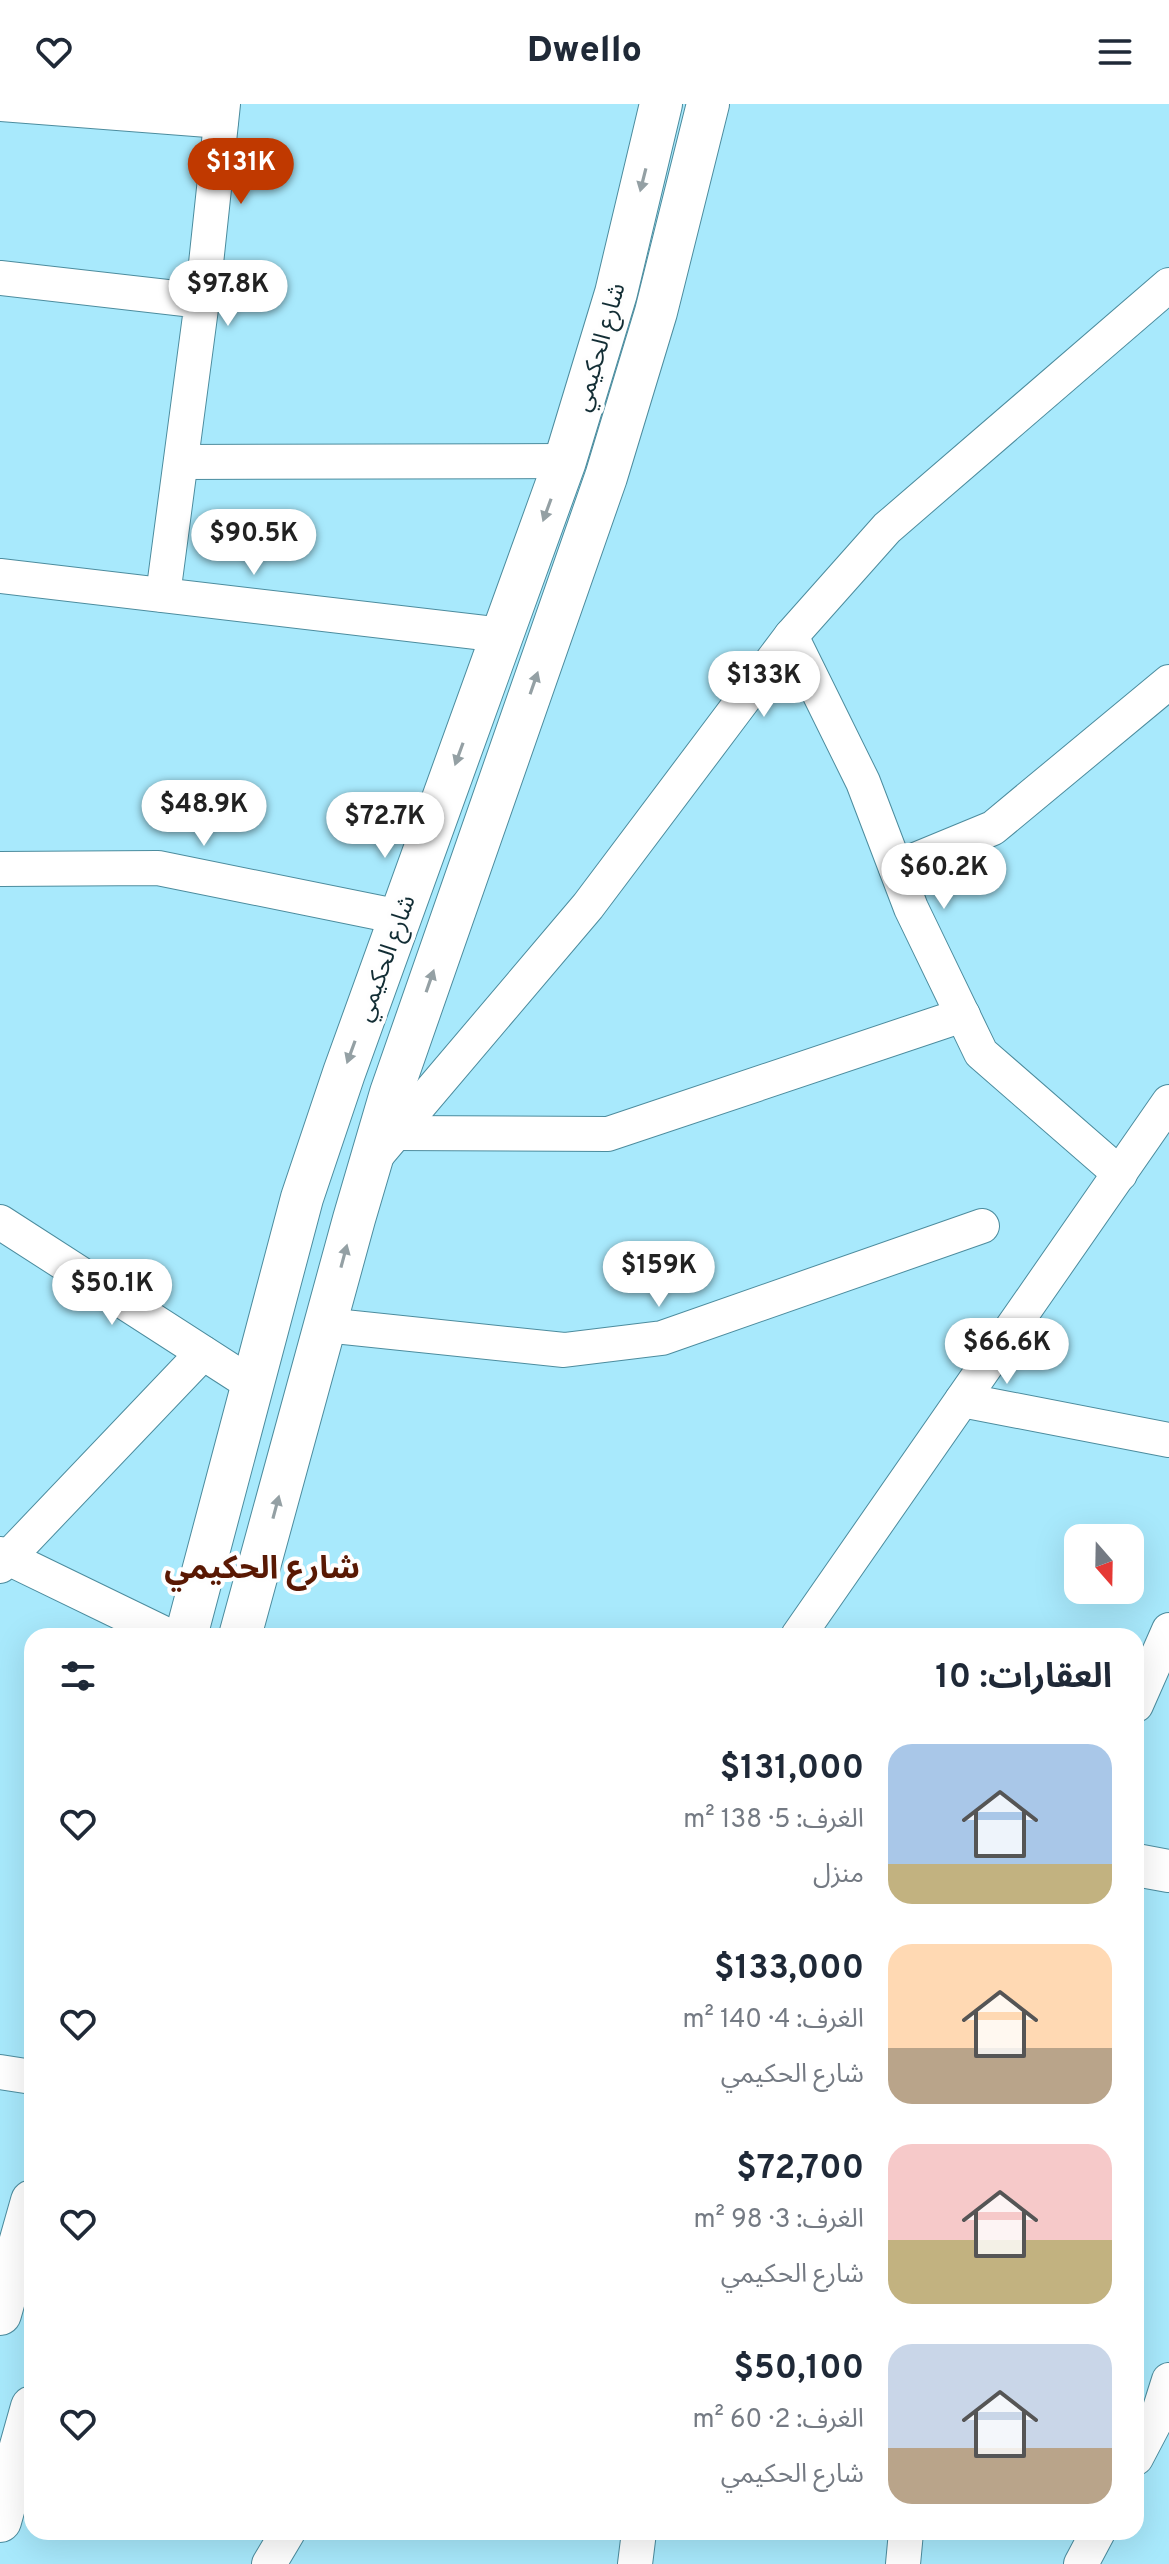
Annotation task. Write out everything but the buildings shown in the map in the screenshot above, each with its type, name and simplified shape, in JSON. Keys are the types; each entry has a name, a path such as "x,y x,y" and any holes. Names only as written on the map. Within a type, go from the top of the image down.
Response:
{"street":[{"path":"0,104 222,112 202,301 163,595"},
{"name":"شارع الحكيمي","path":"188,1628 302,1198 344,1073 565,461 616,293 661,104"},
{"name":"شارع الحكيمي","path":"242,1628 325,1325 383,1148 391,1093 606,477 656,312 708,104"},
{"path":"0,278 202,301"},
{"path":"383,1148 588,906 791,636 887,528 1169,285"},
{"path":"181,462 565,461"},
{"path":"0,576 502,635"},
{"path":"791,636 863,782 911,908 981,1053 1120,1174"},
{"path":"896,868 993,828 1169,682"},
{"path":"0,869 158,868 400,917"},
{"path":"383,1148 608,1134 963,1015"},
{"path":"804,1628 1169,1102"},
{"path":"0,1222 253,1385"},
{"path":"325,1325 564,1350 662,1338 982,1226"},
{"path":"152,1628 2,1559 203,1353"},
{"path":"962,1400 1169,1440"},
{"path":"1144,1687 1169,1630"},
{"path":"1144,1866 1169,1871"},
{"path":"0,2072 24,2076"},
{"path":"0,2314 24,2229"},
{"path":"1144,2443 1157,2418 1169,2380"},
{"path":"0,2521 24,2436"},
{"path":"269,2564 283,2540"},
{"path":"635,2564 638,2540"},
{"path":"903,2564 905,2540"},
{"path":"1081,2564 1094,2540"}],"district":[{"name":"شارع الحكيمي","path":"262,1567"}]}
